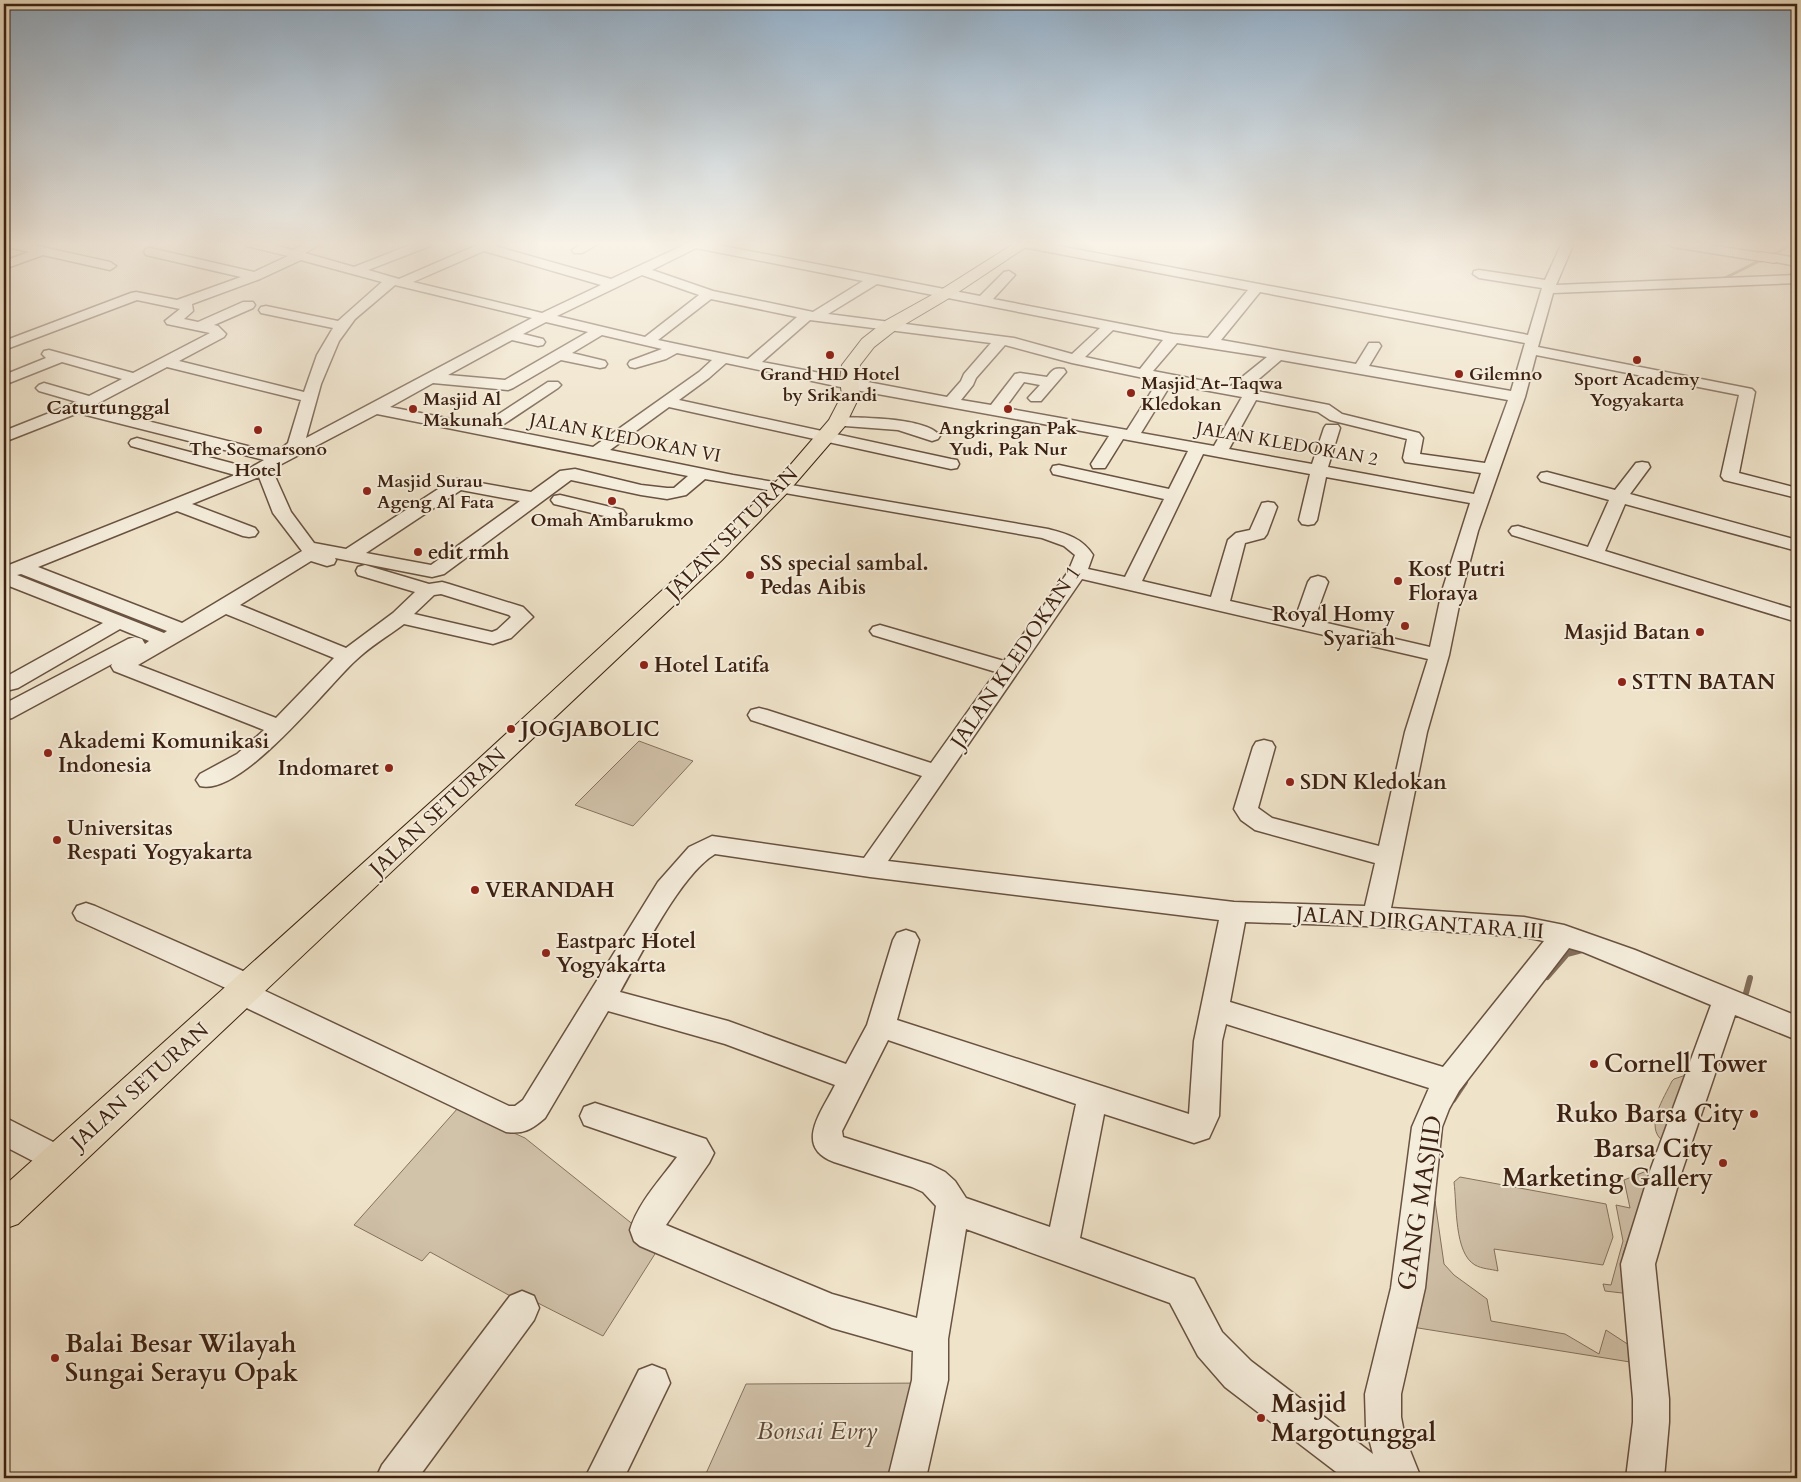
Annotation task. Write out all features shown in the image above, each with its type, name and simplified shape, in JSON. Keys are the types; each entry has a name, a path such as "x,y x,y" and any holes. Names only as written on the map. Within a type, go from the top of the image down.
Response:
{"main road":[{"name":"JALAN SETURAN","path":"4,1211 481,773 714,555 781,488 832,430 856,389 849,372 854,358 868,343 891,325 913,312"}],"street":[{"path":"4,346 93,312"},
{"path":"4,436 84,405 219,334 213,329 172,321 183,312"},
{"path":"200,326 232,312"},
{"path":"276,312 341,326"},
{"path":"308,548 282,513 266,474 271,463 296,444 320,363 341,326 358,312"},
{"name":"JALAN KLEDOKAN 2","path":"524,312 856,389 950,403 1125,434 1480,500"},
{"path":"9,573 271,463 554,312"},
{"path":"648,341 685,312"},
{"path":"797,312 1025,344 1073,359 1143,374 1163,385"},
{"path":"751,364 816,312"},
{"path":"1043,312 1172,338 1212,343 1362,369 1432,388 1517,397"},
{"path":"1212,343 1237,312"},
{"path":"1373,312 1744,390 1747,392 1730,476 1797,493"},
{"path":"1376,916 1416,732 1439,654 1469,531 1517,397 1541,312"},
{"path":"1036,398 1073,359 1110,326"},
{"path":"430,378 508,385 599,331"},
{"path":"510,335 538,342"},
{"path":"1143,374 1172,338"},
{"path":"950,403 968,382 968,377 1002,340"},
{"path":"1362,369 1361,367 1374,346"},
{"path":"635,364 661,356 675,348"},
{"path":"560,354 600,364"},
{"path":"1232,391 1240,387 1278,355"},
{"path":"4,380 55,356 136,378"},
{"path":"596,452 704,375 724,358"},
{"path":"166,362 311,398"},
{"path":"994,411 1020,377 1051,382"},
{"path":"1092,378 1232,391 1323,408"},
{"path":"485,430 553,385"},
{"path":"1099,464 1163,385"},
{"path":"44,388 84,405 271,463"},
{"path":"1295,394 1336,417 1413,436 1415,438 1411,458 1490,469"},
{"path":"1219,452 1251,395"},
{"path":"666,402 832,430 951,464"},
{"name":"JALAN KLEDOKAN VI","path":"373,408 701,474 781,488"},
{"path":"832,430 896,425 922,430 932,436"},
{"path":"1308,520 1319,469 1332,428"},
{"path":"137,443 271,463"},
{"path":"1131,585 1198,448"},
{"path":"1594,555 1619,497 1642,467"},
{"path":"1059,470 1175,496"},
{"path":"278,728 121,666 168,632 308,548 435,571 553,484 570,474 640,489 677,492 701,474"},
{"path":"1547,477 1797,546"},
{"path":"348,556 458,484 534,498"},
{"name":"JALAN KLEDOKAN 1","path":"781,488 1056,537 1072,542 1080,548 1084,555 1077,572 870,868"},
{"path":"560,500 612,518 640,489"},
{"path":"175,504 249,532"},
{"path":"1219,604 1238,540 1242,537 1258,534 1268,507"},
{"path":"1518,531 1797,616"},
{"path":"4,713 95,662 225,606 308,555 428,590 442,588 516,611 522,617 504,634 493,638 400,617"},
{"path":"1077,572 1439,654"},
{"path":"9,573 118,622 168,632"},
{"path":"9,573 168,632"},
{"path":"1302,624 1318,582"},
{"path":"208,780 245,759 266,741 348,656 400,617 428,590"},
{"path":"225,606 348,656"},
{"path":"4,680 10,683 38,669 118,622"},
{"path":"880,631 1009,669"},
{"path":"759,715 936,773"},
{"path":"1264,747 1246,809 1249,814 1264,824 1388,858"},
{"name":"JALAN DIRGANTARA III","path":"246,989 497,1115 514,1121 528,1116 534,1109 667,889 705,848 712,845 870,868 1234,912 1376,916 1524,927 1564,935 1797,1028"},
{"path":"881,1026 1092,1097 1194,1129 1198,1128 1204,1116 1208,1041 1234,912"},
{"path":"86,913 246,989"},
{"name":"GANG MASJID","path":"1402,1478 1386,1442 1382,1424 1383,1394 1408,1288 1427,1127 1435,1104 1449,1082 1564,935"},
{"path":"906,940 881,1026 852,1079 827,1131 829,1143 834,1148 920,1175 934,1182 951,1200 953,1209 931,1339 930,1380 907,1478"},
{"path":"602,998 728,1033 852,1079"},
{"path":"1645,1478 1652,1422 1638,1264 1666,1171 1727,999"},
{"path":"1215,1009 1449,1082"},
{"path":"1062,1247 1092,1097"},
{"path":"595,1116 695,1150 698,1153 648,1224 646,1230 652,1236 832,1312 931,1339"},
{"path":"4,1131 58,1160"},
{"path":"953,1209 1182,1291 1210,1344 1238,1374 1374,1478"},
{"path":"395,1478 522,1308"},
{"path":"604,1478 652,1383"}],"green space":[{"path":"639,741 693,761 633,826 575,805"},
{"path":"1686,1076 1663,1141 1655,1128 1657,1112 1672,1081"},
{"path":"458,1108 525,1138 660,1246 603,1336 528,1298 514,1298 430,1252 422,1261 354,1225"},
{"path":"1649,1170 1649,1178 1623,1254 1625,1290 1622,1293 1605,1291 1603,1284 1611,1285 1623,1241 1616,1205 1630,1208 1624,1180"},
{"path":"1460,1177 1606,1204 1613,1237 1603,1265 1494,1249 1498,1271 1475,1265 1468,1259 1460,1240 1454,1182"},
{"path":"1435,1201 1444,1264 1454,1275 1487,1299 1491,1321 1565,1334 1599,1354 1606,1330 1629,1345 1630,1362 1412,1327 1424,1287"},
{"name":"Bonsai Evry","path":"931,1383 909,1478 704,1478 746,1384"}],"waterway":[{"path":"1547,977 1567,954 1582,950"},
{"path":"1746,993 1750,978"},
{"path":"1453,1100 1465,1082"}],"place":[{"name":"Grand HD Hotel by Srikandi","path":"830,355"},
{"name":"Sport Academy Yogyakarta","path":"1637,360"},
{"name":"Gilemno","path":"1459,374"},
{"name":"Masjid At-Taqwa Kledokan","path":"1131,393"},
{"name":"Masjid Al Makunah","path":"413,409"},
{"name":"Angkringan Pak Yudi, Pak Nur","path":"1008,409"},
{"name":"The Soemarsono Hotel","path":"258,430"},
{"name":"Masjid Surau Ageng Al Fata","path":"367,491"},
{"name":"Omah Ambarukmo","path":"612,501"},
{"name":"edit rmh","path":"418,552"},
{"name":"SS special sambal. Pedas Aibis","path":"750,575"},
{"name":"Kost Putri Floraya","path":"1398,581"},
{"name":"Royal Homy Syariah","path":"1405,626"},
{"name":"Masjid Batan","path":"1700,632"},
{"name":"Hotel Latifa","path":"644,665"},
{"name":"STTN BATAN","path":"1622,682"},
{"name":"JOGJABOLIC","path":"511,729"},
{"name":"Akademi Komunikasi Indonesia","path":"48,753"},
{"name":"Indomaret","path":"389,768"},
{"name":"SDN Kledokan","path":"1290,782"},
{"name":"Universitas Respati Yogyakarta","path":"57,840"},
{"name":"VERANDAH","path":"475,890"},
{"name":"Eastparc Hotel Yogyakarta","path":"546,953"},
{"name":"Cornell Tower","path":"1594,1064"},
{"name":"Ruko Barsa City","path":"1754,1114"},
{"name":"Barsa City Marketing Gallery","path":"1723,1163"},
{"name":"Balai Besar Wilayah Sungai Serayu Opak","path":"55,1358"},
{"name":"Masjid Margotunggal","path":"1261,1418"}],"district":[{"name":"Caturtunggal","path":"108,407"}]}
